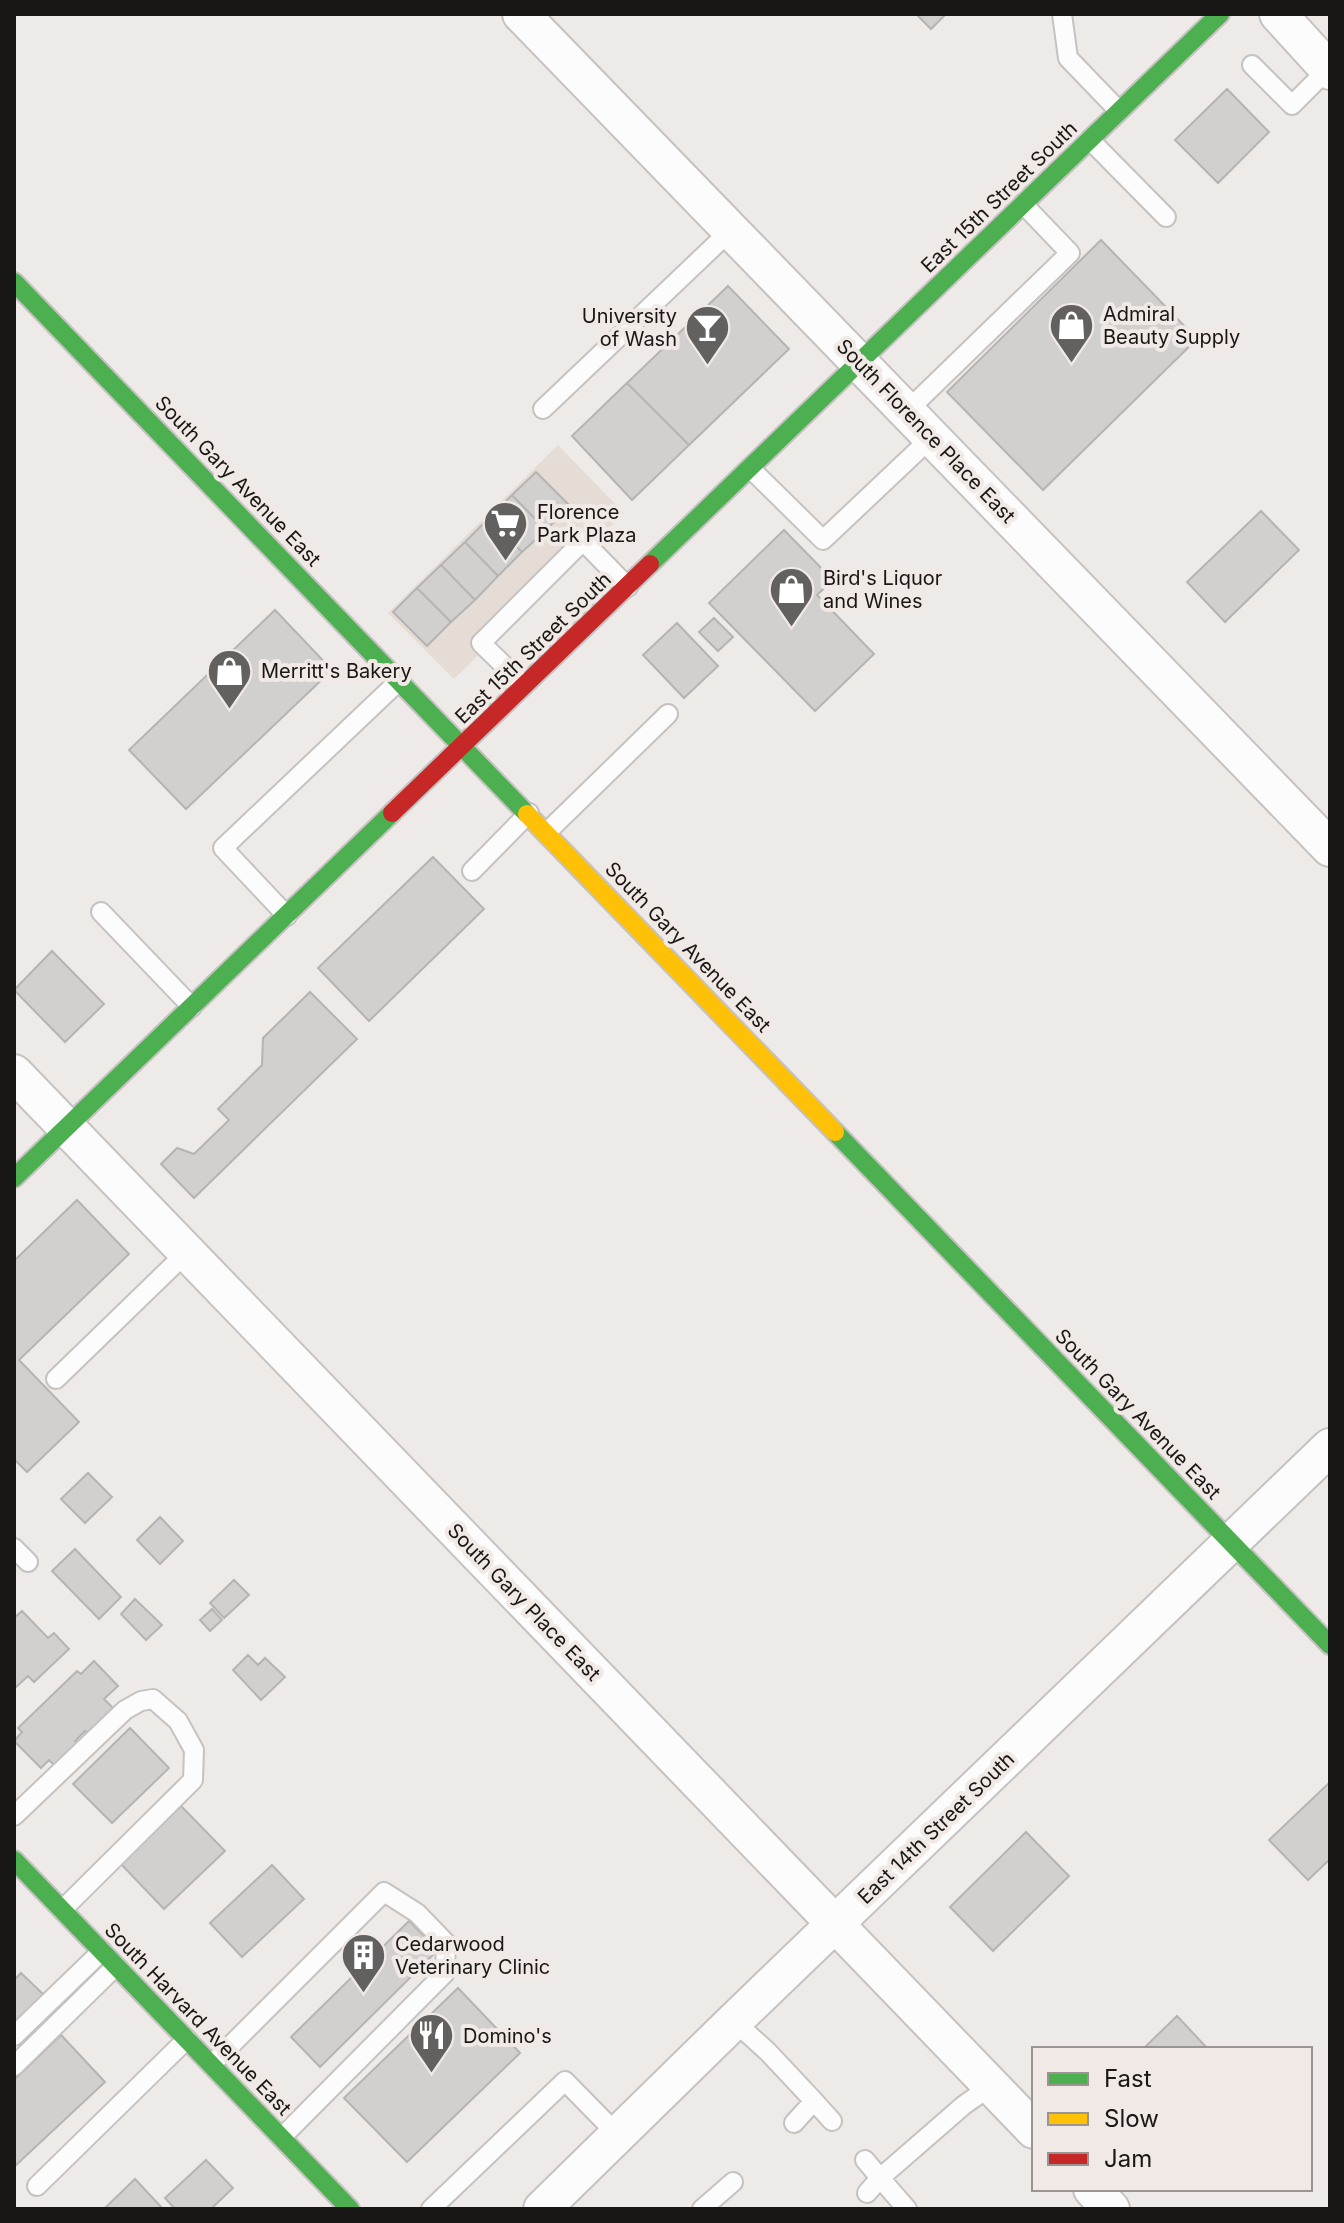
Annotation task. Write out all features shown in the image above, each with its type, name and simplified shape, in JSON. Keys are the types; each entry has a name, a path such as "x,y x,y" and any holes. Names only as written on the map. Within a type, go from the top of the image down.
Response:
{"main road":[{"name":"East 15th Street South","path":"14,1178 1220,14"},
{"name":"South Gary Avenue East","path":"14,282 1330,1645"},
{"name":"South Harvard Avenue East","path":"14,1860 350,2209"}],"street":[{"name":"South Florence Place East","path":"521,14 1330,848"},
{"path":"1278,14 1329,70"},
{"name":"South Gary Place East","path":"14,1073 1032,2128"},
{"name":"East 14th Street South","path":"542,2209 1330,1447"},
{"path":"1094,2191 1111,2209"}],"lane":[{"path":"1062,14 1068,58 1119,111"},
{"path":"1252,65 1292,105 1329,70"},
{"path":"1090,140 1166,217"},
{"path":"907,411 1070,253 1023,204"},
{"path":"543,409 731,230"},
{"path":"750,468 823,540 932,437"},
{"path":"525,686 481,643 583,541 628,587"},
{"path":"287,916 223,848 400,680"},
{"path":"547,832 668,714"},
{"path":"472,871 529,813"},
{"path":"101,912 192,1007"},
{"path":"56,1379 186,1253"},
{"path":"14,1548 28,1562"},
{"path":"14,1816 125,1710 141,1701 153,1699 178,1721 194,1750 193,1780 62,1910"},
{"path":"212,2064 384,1892 417,1913 446,1943 445,1973 281,2137"},
{"path":"14,2036 102,1951"},
{"path":"14,2066 116,1966"},
{"path":"734,2021 768,2052 832,2121"},
{"path":"37,2186 187,2039"},
{"path":"431,2209 565,2081 618,2135"},
{"path":"867,2193 964,2105 991,2086"},
{"path":"794,2123 814,2101"},
{"path":"865,2160 907,2209"},
{"path":"702,2209 733,2182"}],"shaded area":[{"name":"Florence Park Plaza","path":"558,445 624,513 454,679 388,613"}],"building":[{"path":"916,14 946,14 931,29"},
{"path":"1227,89 1269,132 1218,183 1175,140"},
{"name":"Admiral Beauty Supply","path":"1101,240 1197,339 1043,490 947,392"},
{"name":"University of Wash","path":"728,286 789,349 689,445 627,383"},
{"path":"627,383 689,445 632,500 572,436"},
{"path":"536,472 570,506 546,530 512,495"},
{"path":"512,495 546,530 522,552 489,518"},
{"path":"1261,511 1299,550 1225,622 1187,582"},
{"path":"489,518 522,552 498,576 465,542"},
{"name":"Bird's Liquor and Wines","path":"784,530 833,580 817,595 874,654 815,711 709,603"},
{"path":"465,542 498,576 475,600 441,565"},
{"path":"441,565 475,600 451,622 417,588"},
{"path":"417,588 451,622 427,646 393,612"},
{"name":"Merritt's Bakery","path":"275,610 332,670 186,809 129,750"},
{"path":"714,618 733,637 718,651 699,632"},
{"path":"677,623 718,666 684,698 643,655"},
{"path":"433,857 484,909 369,1021 318,968"},
{"path":"52,951 104,1004 65,1042 14,990"},
{"path":"310,992 357,1039 194,1198 161,1164 177,1148 194,1154 229,1120 218,1109 262,1065 263,1038"},
{"path":"77,1200 129,1254 19,1360 79,1422 27,1472 14,1459 14,1261"},
{"path":"88,1473 112,1497 85,1523 61,1499"},
{"path":"160,1517 183,1541 160,1564 137,1540"},
{"path":"75,1549 121,1597 99,1619 52,1571"},
{"path":"234,1580 249,1595 224,1618 210,1603"},
{"path":"135,1599 162,1625 146,1640 121,1614"},
{"path":"212,1609 222,1620 210,1631 200,1620"},
{"path":"22,1611 48,1638 54,1633 69,1649 34,1682 28,1676 14,1689 14,1618"},
{"path":"248,1655 258,1665 265,1658 285,1677 261,1700 233,1670"},
{"path":"94,1661 118,1686 104,1699 113,1708 87,1733 85,1731 54,1765 49,1760 41,1768 14,1741 22,1732 18,1728 77,1671 81,1674"},
{"path":"130,1728 169,1768 112,1823 73,1784"},
{"path":"1330,1782 1330,1859 1308,1880 1269,1840"},
{"path":"181,1806 225,1851 164,1909 120,1863"},
{"path":"1026,1832 1069,1876 993,1951 950,1907"},
{"path":"272,1865 304,1899 242,1957 210,1923"},
{"name":"Cedarwood Veterinary Clinic","path":"409,1921 438,1950 320,2067 291,2037"},
{"path":"21,1973 44,1995 14,2025 14,1980"},
{"name":"Domino's","path":"458,1988 520,2053 407,2162 344,2098"},
{"path":"1177,2016 1206,2047 1145,2047"},
{"path":"61,2035 105,2082 14,2167 14,2080"},
{"path":"206,2160 233,2188 211,2209 175,2209 165,2198"},
{"path":"135,2179 163,2209 104,2209"}],"traffic: fast":[{"path":"650,564 1220,14"},
{"path":"14,282 527,814"},
{"path":"14,1178 392,813"},
{"path":"835,1132 1330,1645"},
{"path":"14,1860 350,2209"}],"traffic: slow":[{"path":"527,814 835,1132"}],"traffic: jam":[{"path":"392,813 650,564"}],"place":[{"name":"Admiral Beauty Supply","path":"1072,365"},
{"name":"University of Wash","path":"708,366"},
{"name":"Florence Park Plaza","path":"506,563"},
{"name":"Bird's Liquor and Wines","path":"792,628"},
{"name":"Merritt's Bakery","path":"230,710"},
{"name":"Cedarwood Veterinary Clinic","path":"364,1994"},
{"name":"Domino's","path":"432,2075"}]}
